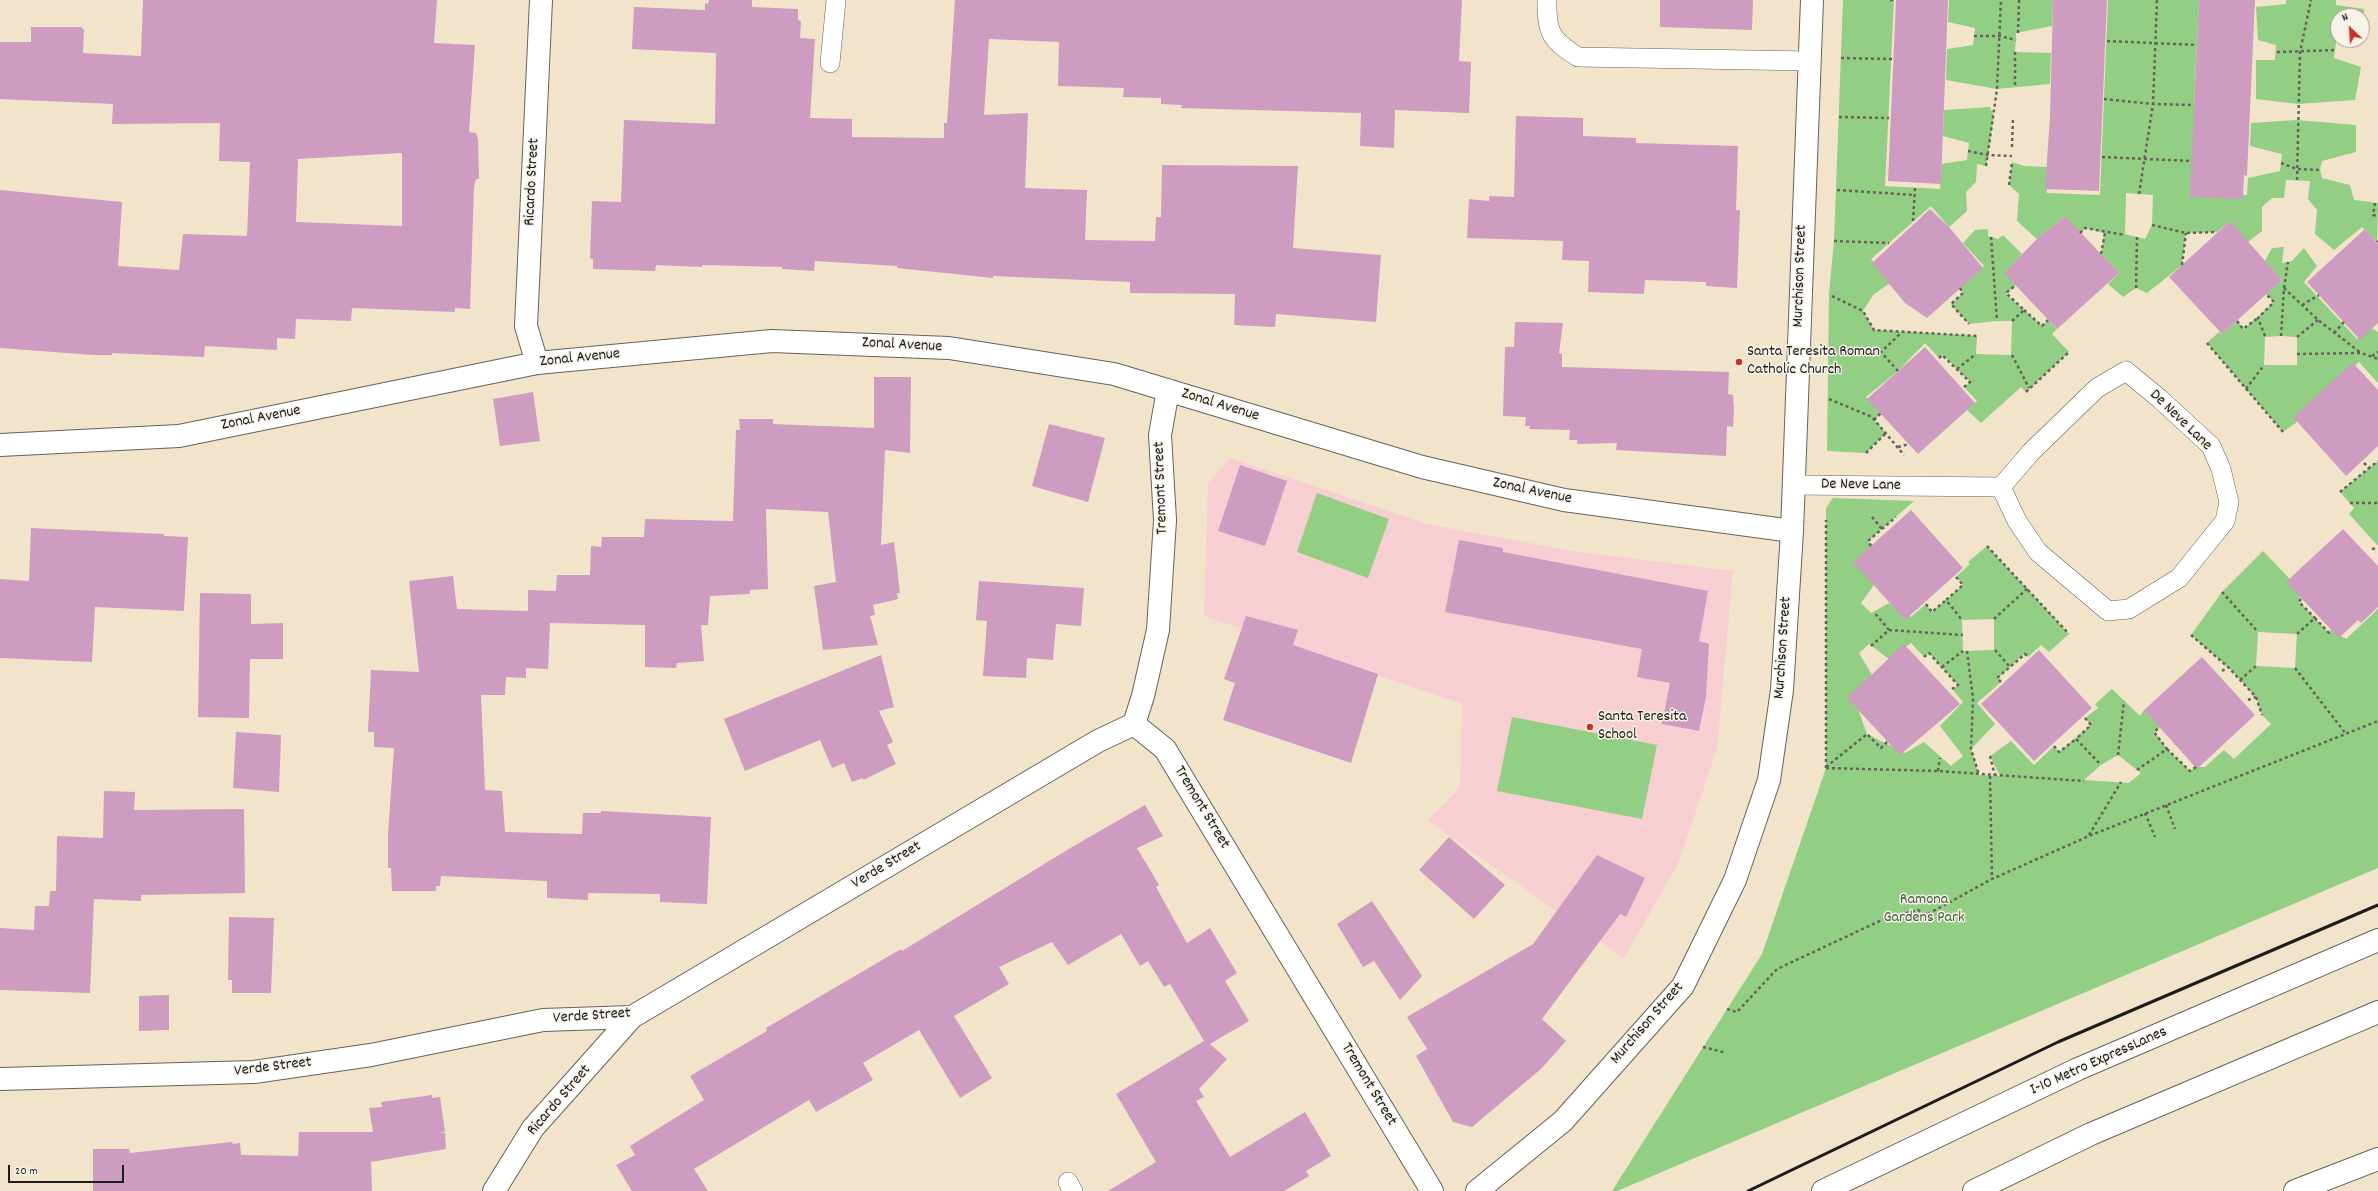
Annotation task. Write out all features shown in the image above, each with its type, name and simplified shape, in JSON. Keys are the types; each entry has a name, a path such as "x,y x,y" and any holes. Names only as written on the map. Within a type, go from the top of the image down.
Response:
{"main road":[{"name":"Ricardo Street","path":"536,363 526,326 541,0"},
{"name":"Murchison Street","path":"1477,1191 1562,1121 1683,986 1735,880 1769,780 1782,690 1792,531 1812,0"},
{"name":"Zonal Avenue","path":"0,445 179,436 536,363 780,341 949,348 1114,374 1422,467 1557,499 1792,531"},
{"name":"Tremont Street","path":"1168,390 1160,436 1165,520 1158,630 1143,696 1134,724 1165,749 1432,1191"},
{"name":"Verde Street","path":"0,1079 254,1072 371,1054 543,1020 632,1017 1098,741 1134,724"},
{"name":"I-10 Metro ExpressLanes","path":"1823,1191 2078,1069 2378,940"},
{"path":"1974,1191 2091,1134 2378,1012"},
{"name":"Ricardo Street","path":"494,1191 533,1128 632,1017"},
{"path":"2295,1191 2378,1159"}],"lane":[{"path":"830,63 836,0"},
{"path":"1546,0 1546,20 1557,44 1578,57 1809,61"},
{"name":"De Neve Lane","path":"1793,485 2001,487 2031,452 2097,388 2126,371 2160,399 2211,446 2221,469 2229,502 2225,520 2179,578 2129,609 2108,611 2038,552 2017,521 2001,487"}],"path":[{"path":"1986,166 1997,89 2001,0"},
{"path":"2018,33 2019,0"},
{"path":"2140,194 2153,104 2157,0"},
{"path":"2297,180 2300,52 2311,0"},
{"path":"1974,36 2000,36 2016,40"},
{"path":"2107,41 2155,45 2197,45"},
{"path":"2277,52 2335,50"},
{"path":"2015,52 2015,87"},
{"path":"1841,58 1892,59"},
{"path":"2104,98 2153,104 2194,105"},
{"path":"1839,117 1889,118"},
{"path":"2012,147 2013,118"},
{"path":"1968,151 1988,155 2012,156"},
{"path":"2102,157 2192,161"},
{"path":"2009,185 2012,162"},
{"path":"2281,163 2297,169 2320,170"},
{"path":"1913,222 1915,188"},
{"path":"1836,190 1914,195"},
{"path":"2375,203 2373,215 2378,216"},
{"path":"2152,225 2186,233 2217,232"},
{"path":"2080,233 2085,228 2105,233 2125,235"},
{"path":"2101,254 2105,233"},
{"path":"2182,265 2186,233"},
{"path":"1991,237 1996,321"},
{"path":"2136,288 2137,237"},
{"path":"1834,240 1889,243"},
{"path":"2281,336 2284,288 2288,262"},
{"path":"2016,285 2006,294 2042,326 2048,320"},
{"path":"1960,288 1963,293 1951,304 1969,324"},
{"path":"2284,288 2318,320 2361,353"},
{"path":"1829,294 1863,311 1874,330 1901,334 1977,336"},
{"path":"2237,321 2243,329 2258,318 2274,302 2266,294"},
{"path":"2302,306 2319,295"},
{"path":"2012,321 2024,310"},
{"path":"2258,318 2265,336"},
{"path":"2297,337 2318,320"},
{"path":"2334,333 2344,322"},
{"path":"1898,371 1881,352 1901,334"},
{"path":"2207,343 2282,432"},
{"path":"2026,392 2069,352"},
{"path":"2372,356 2378,352"},
{"path":"2297,354 2361,353 2378,359"},
{"path":"1957,369 1976,354"},
{"path":"1939,358 1942,355 1970,382 1964,387"},
{"path":"2012,355 2029,388"},
{"path":"2246,389 2264,365"},
{"path":"1828,398 1872,417 1904,456"},
{"path":"1874,420 1881,413"},
{"path":"1866,453 1886,433"},
{"path":"1898,447 1909,444"},
{"path":"2340,492 2378,461"},
{"path":"2364,463 2369,468"},
{"path":"2350,504 2378,503"},
{"path":"1826,516 1826,768"},
{"path":"1987,546 2069,634"},
{"path":"2372,549 2378,548"},
{"path":"1926,604 1932,612 1963,585 1956,577"},
{"path":"1994,619 2031,586"},
{"path":"2222,592 2258,632"},
{"path":"2301,599 2299,602 2329,634 2331,630"},
{"path":"1946,600 1962,620"},
{"path":"1874,612 1889,630"},
{"path":"2297,634 2315,618"},
{"path":"1870,646 1889,630 1963,634"},
{"path":"2191,635 2228,667 2256,697 2262,715"},
{"path":"1995,650 2010,668"},
{"path":"1942,668 1963,651"},
{"path":"1967,651 1973,698 1971,749 1979,775"},
{"path":"1924,657 1929,653 1958,685 1952,689"},
{"path":"2001,682 1998,678 2025,654 2028,657"},
{"path":"2240,680 2256,666"},
{"path":"2222,672 2228,667"},
{"path":"2295,668 2346,734"},
{"path":"2248,700 2256,697"},
{"path":"2118,755 2124,701"},
{"path":"2054,746 2059,752 2076,739 2091,725 2085,718"},
{"path":"1727,1009 1737,1012 1777,969 1884,919 1918,910 1926,915 1992,879 2089,836 2378,721"},
{"path":"2160,727 2154,732 2167,750 2190,771 2196,767"},
{"path":"1826,768 1867,734 1881,748 1888,742"},
{"path":"2076,739 2101,765"},
{"path":"2137,770 2167,750"},
{"path":"1990,756 1995,776"},
{"path":"1938,771 1940,758"},
{"path":"1826,768 1938,771 1990,776 2084,780"},
{"path":"1990,776 1992,879"},
{"path":"2089,836 2120,782"},
{"path":"2166,805 2175,829"},
{"path":"2145,813 2155,837"},
{"path":"1703,1047 1723,1052"}],"shaded area":[{"name":"Santa Teresita School","path":"1230,458 1427,524 1572,551 1733,571 1717,749 1679,862 1624,958 1428,821 1460,787 1462,704 1204,616 1208,483"}],"green space":[{"path":"1843,0 1894,0 1885,186 1940,189 1942,164 1967,160 1969,143 1943,136 1944,110 1990,107 1994,116 1986,166 1977,164 1976,182 1966,192 1967,211 1949,227 1931,206 1871,259 1890,283 1873,295 1863,311 1874,330 1977,336 1976,354 2011,355 2012,321 1969,324 1951,304 1963,293 1960,288 1984,266 1963,243 1975,230 1988,229 1988,236 1998,239 2003,235 2022,254 2005,273 2016,285 2006,294 2042,326 2048,320 2057,329 2052,334 2069,352 2026,392 2021,387 1981,423 1967,410 1977,401 1964,387 1970,382 1943,355 1939,358 1925,343 1898,371 1866,397 1881,413 1874,420 1886,433 1866,453 1827,451 1829,294 1834,241"},
{"path":"1949,0 2053,0 2052,26 2016,33 2015,52 2051,53 2050,84 1997,89 1946,80 1947,49 1973,45 1975,28 1948,22"},
{"path":"2108,0 2199,0 2194,105 2194,192 2247,195 2248,178 2280,171 2282,154 2250,146 2251,123 2297,120 2356,125 2356,152 2322,161 2320,170 2322,178 2350,185 2354,200 2378,203 2377,242 2362,227 2334,250 2315,234 2317,210 2308,199 2310,181 2286,180 2284,198 2272,198 2262,207 2262,231 2248,242 2229,222 2217,232 2186,233 2182,265 2147,293 2136,288 2123,297 2108,284 2119,273 2101,254 2104,233 2086,228 2080,233 2065,216 2037,239 2017,221 2019,194 2009,185 2012,162 2024,166 2047,167 2047,193 2100,195","holes":["2126,193 2153,195 2152,225 2145,239 2125,234"]},
{"path":"2286,0 2336,0 2336,5 2357,8 2330,8 2330,48 2335,48 2334,58 2361,67 2355,100 2298,104 2256,99 2256,60 2275,60 2276,45 2258,40 2256,7 2286,4"},
{"path":"2284,247 2282,263 2292,261 2304,248 2317,266 2304,282 2357,339 2372,328 2378,332 2378,383 2359,362 2297,416 2297,422 2283,432 2207,343 2219,332 2221,334 2237,321 2244,329 2274,302 2266,294 2282,280 2265,261 2272,248","holes":["2265,337 2297,337 2297,365 2264,365"]},
{"path":"2378,461 2378,546 2349,514 2354,508 2340,492"},
{"path":"1317,493 1389,519 1368,578 1297,552"},
{"name":"Ramona Gardens Park","path":"1833,498 1914,501 1868,541 1871,546 1858,559 1874,585 1861,603 1871,613 1889,603 1911,617 1926,604 1932,612 1963,585 1956,577 1970,564 1968,562 1987,546 2069,634 2049,652 2041,645 2028,657 2024,654 1998,678 2001,682 1977,703 1995,724 1971,749 1979,775 2000,776 1990,756 2011,741 2034,765 2054,746 2059,752 2091,725 2085,718 2098,708 2095,704 2112,689 2140,716 2144,710 2160,727 2154,732 2167,749 2190,771 2196,767 2205,767 2224,750 2234,759 2271,724 2262,715 2256,697 2228,667 2191,635 2222,592 2263,551 2289,578 2301,599 2299,602 2329,633 2331,630 2346,639 2378,609 2378,868 1617,1191 1612,1191 1762,954 1826,768 1826,508","holes":["1994,619 1994,650 1963,651 1962,620","2258,632 2297,634 2295,668 2256,666","1911,643 1924,657 1929,653 1958,685 1952,689 1963,702 1940,726 1963,756 1951,766 1924,742 1905,753 1867,734 1853,695 1872,675 1859,653 1869,644 1889,659","2118,755 2141,773 2129,783 2084,780 2101,765"]},
{"path":"1512,717 1657,745 1642,819 1497,791"}],"building":[{"path":"143,0 437,0 434,43 475,45 469,132 476,133 478,139 479,179 476,179 474,187 470,309 455,308 455,312 352,308 351,321 296,319 295,339 277,338 277,350 205,346 204,357 112,353 112,355 93,355 0,348 0,190 122,202 118,266 179,270 183,234 247,236 250,162 219,161 220,123 112,124 113,104 0,99 0,42 31,42 31,27 81,27 84,30 83,53 141,56","holes":["402,153 402,226 296,222 298,159"]},
{"path":"709,0 752,0 752,7 798,9 798,20 801,21 800,38 815,39 810,118 852,119 852,137 944,138 944,123 947,123 955,0 1462,0 1459,61 1471,62 1469,113 1395,110 1394,148 1360,146 1361,113 1181,108 1182,105 1161,104 1161,98 1123,97 1124,88 1058,86 1059,42 989,39 984,115 1028,113 1025,188 1087,190 1085,240 1155,241 1156,217 1161,217 1162,165 1298,166 1293,248 1381,255 1376,322 1276,314 1275,327 1234,325 1235,294 1130,293 1130,282 993,276 993,278 897,268 897,266 815,261 814,271 782,269 782,267 702,265 702,267 656,265 655,271 593,269 593,259 590,258 592,201 621,202 624,120 715,124 716,53 632,49 634,7 705,10 705,3 708,4"},
{"path":"1660,0 1753,0 1752,30 1660,27"},
{"path":"1896,0 1948,0 1941,184 1888,181"},
{"path":"2053,0 2107,0 2099,191 2045,189 2050,117"},
{"path":"2199,0 2255,0 2247,176 2244,175 2243,199 2190,197"},
{"path":"1516,116 1583,118 1583,136 1636,138 1636,143 1738,146 1736,210 1740,210 1737,288 1706,286 1706,282 1645,280 1644,294 1588,292 1589,261 1562,260 1563,241 1467,238 1469,199 1489,201 1489,196 1514,197"},
{"path":"1930,209 1949,227 1983,268 1927,318 1905,303 1872,263"},
{"path":"2065,216 2119,273 2057,329 2004,273 2037,239"},
{"path":"2230,221 2282,280 2222,334 2169,277"},
{"path":"2365,229 2378,244 2378,323 2360,340 2307,282"},
{"path":"1515,322 1563,323 1559,353 1562,354 1562,367 1729,372 1728,394 1733,395 1734,408 1733,427 1727,426 1726,456 1616,450 1617,443 1577,444 1577,440 1569,440 1570,430 1529,429 1530,426 1525,426 1526,417 1503,416 1505,347 1514,347"},
{"path":"1925,347 1975,403 1918,454 1867,399"},
{"path":"2353,363 2378,390 2378,446 2346,476 2293,417"},
{"path":"874,377 911,377 910,453 885,450 881,545 894,542 900,593 897,593 898,599 873,605 875,615 870,616 878,645 823,650 814,586 836,582 828,512 766,509 768,589 750,590 750,594 710,596 708,625 701,625 704,661 677,663 676,668 645,667 645,625 550,623 548,669 526,668 526,678 506,677 505,695 481,695 485,790 502,791 505,832 582,834 583,813 601,813 601,811 711,817 707,904 660,902 660,894 588,893 588,900 547,898 547,881 441,876 440,886 436,886 436,891 392,891 391,868 388,868 388,834 394,748 374,747 374,732 368,732 371,670 419,672 409,581 453,576 457,609 528,611 528,590 556,591 557,575 590,575 591,546 601,547 602,537 644,537 645,519 733,521 736,430 740,430 739,419 773,419 773,424 874,428"},
{"path":"533,392 540,441 500,446 493,399"},
{"path":"1049,424 1105,438 1088,502 1032,486"},
{"path":"1240,465 1287,481 1265,546 1218,531"},
{"path":"1911,510 1963,568 1905,620 1853,562"},
{"path":"31,528 164,534 164,536 188,537 184,611 95,607 92,662 0,658 0,579 29,581"},
{"path":"2343,529 2378,566 2378,607 2361,623 2358,620 2339,638 2286,582"},
{"path":"1459,540 1503,548 1503,552 1708,591 1699,641 1709,644 1706,697 1699,731 1662,724 1670,683 1637,677 1642,649 1445,612"},
{"path":"979,581 1084,588 1081,626 1056,624 1053,660 1027,658 1026,678 983,676 987,621 976,620"},
{"path":"200,593 251,594 251,624 283,623 283,659 250,659 249,718 198,717"},
{"path":"1246,616 1298,630 1293,645 1378,674 1351,763 1223,720 1235,683 1224,679"},
{"path":"1904,644 1960,704 1900,755 1847,698"},
{"path":"2039,650 2092,708 2034,761 1981,704"},
{"path":"881,655 894,707 879,711 893,742 887,745 896,764 863,780 863,778 852,782 844,763 832,768 820,740 745,771 724,719"},
{"path":"2202,657 2255,715 2197,769 2144,710"},
{"path":"236,732 281,735 279,792 233,788"},
{"path":"104,791 135,792 134,810 244,809 245,893 141,895 141,901 94,899 90,993 0,990 0,928 34,930 35,906 49,906 50,891 56,891 57,836 103,838"},
{"path":"1145,805 1163,836 1137,848 1159,885 1156,887 1187,943 1210,928 1237,973 1225,981 1249,1021 1210,1044 1227,1059 1199,1089 1204,1097 1196,1101 1230,1157 1305,1112 1331,1156 1306,1171 1309,1176 1284,1191 1108,1191 1156,1162 1116,1094 1204,1041 1170,984 1164,987 1148,961 1140,966 1121,934 1068,965 1052,942 999,967 1009,984 954,1016 992,1078 960,1098 919,1030 863,1063 873,1080 816,1112 809,1100 694,1169 708,1191 632,1191 616,1165 635,1155 630,1146 704,1100 690,1076 767,1031 766,1028 901,949 902,951 1072,847"},
{"path":"1449,837 1505,885 1474,919 1419,870"},
{"path":"1597,855 1645,878 1626,917 1620,914 1542,1019 1566,1041 1541,1069 1472,1127 1453,1122 1416,1056 1427,1049 1407,1017 1533,944"},
{"path":"1372,901 1422,976 1400,1000 1374,961 1363,967 1337,924"},
{"path":"229,917 274,918 271,993 232,993 232,980 228,980"},
{"path":"169,995 169,1030 139,1031 139,996"},
{"path":"432,1095 432,1098 440,1097 445,1132 438,1133 445,1133 446,1149 371,1162 372,1191 93,1191 93,1149 129,1149 130,1153 232,1142 233,1144 240,1143 241,1155 298,1156 299,1132 373,1132 369,1108 382,1107 381,1102"}],"railway":[{"path":"1748,1191 2058,1042 2378,905"}],"place":[{"name":"Santa Teresita Roman Catholic Church","path":"1739,362"},
{"name":"Santa Teresita School","path":"1590,727"}]}
